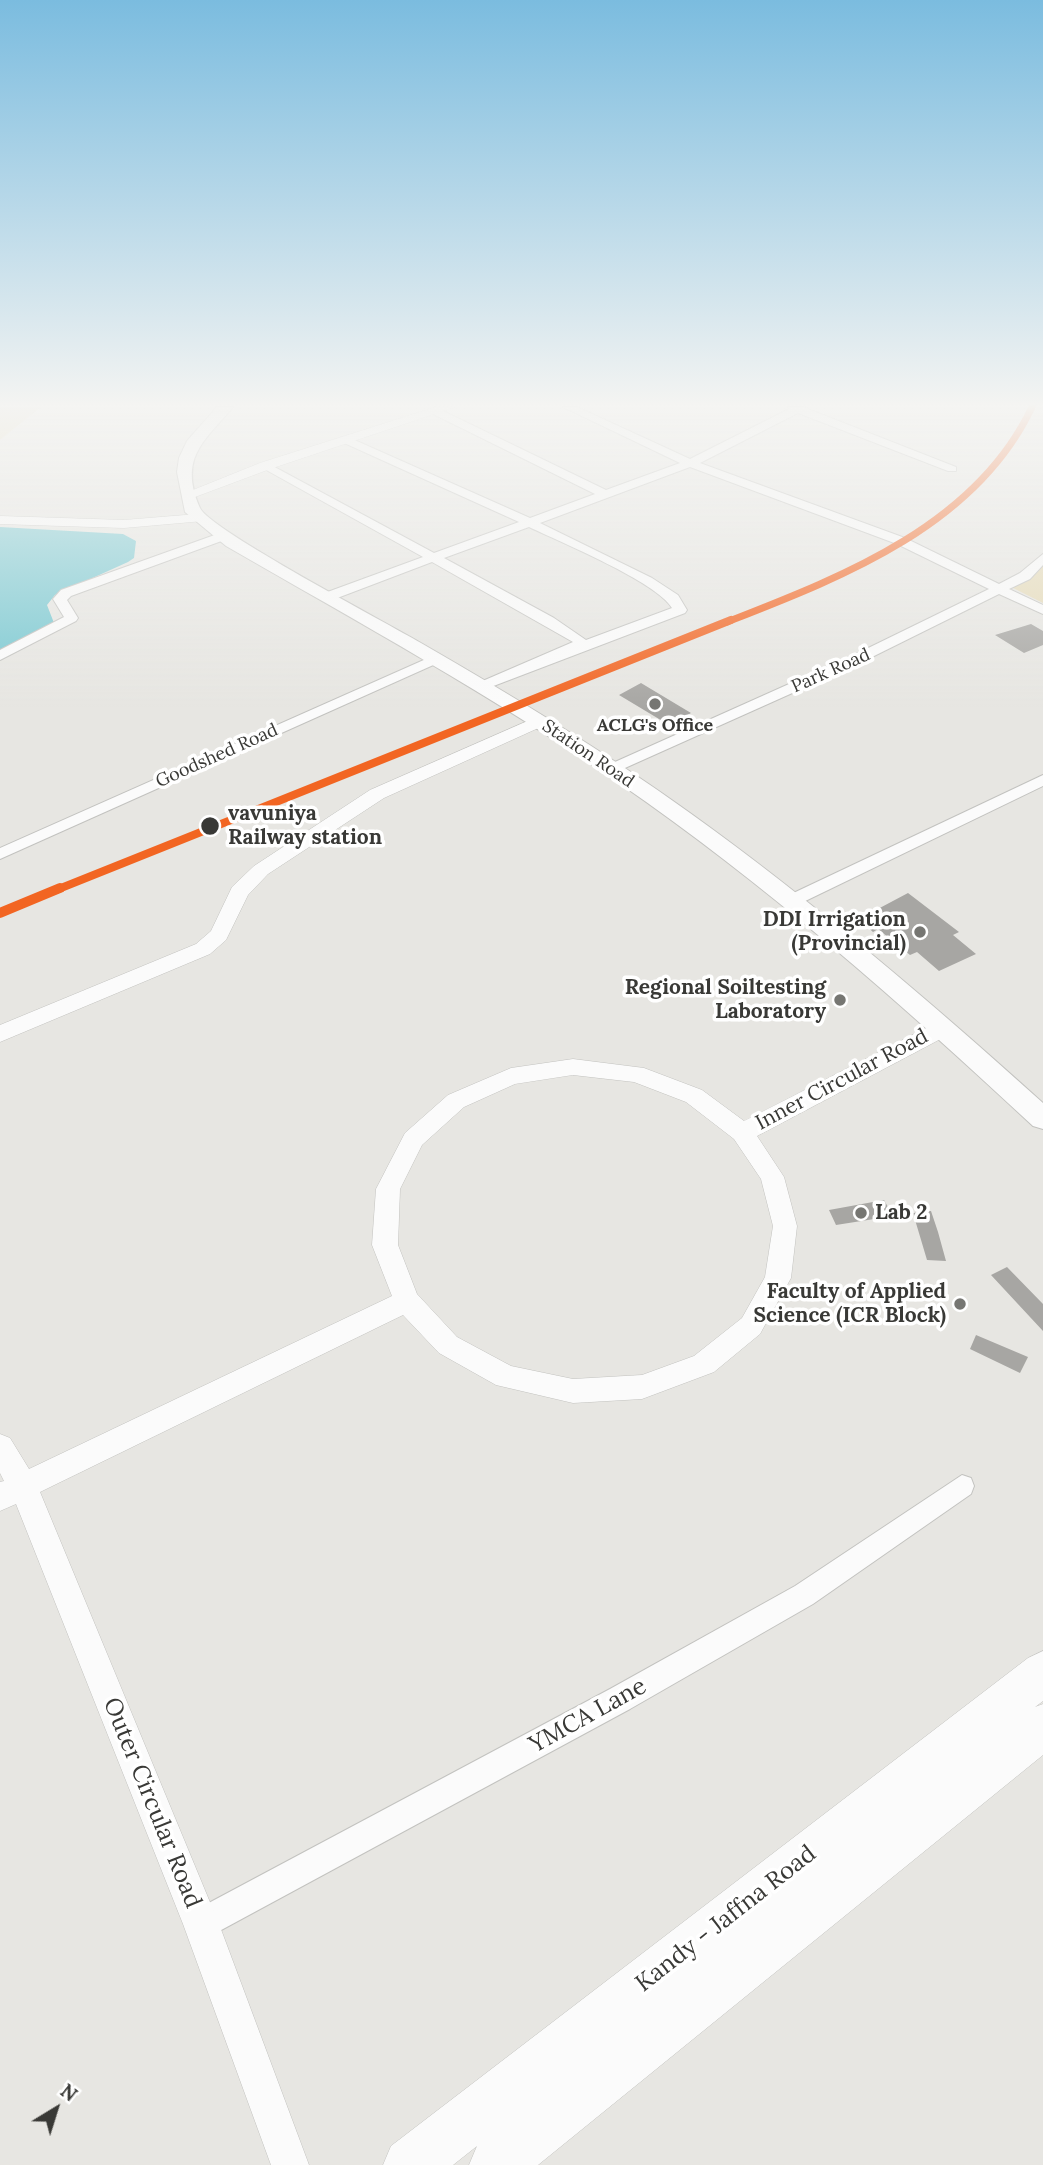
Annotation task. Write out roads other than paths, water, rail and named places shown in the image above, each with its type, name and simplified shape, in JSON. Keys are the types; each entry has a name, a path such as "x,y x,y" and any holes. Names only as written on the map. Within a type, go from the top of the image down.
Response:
{"highway":[{"name":"Kandy - Jaffna Road","path":"410,2165 1037,1702"},
{"name":"Kandy - Jaffna Road","path":"496,2165 1037,1702"}],"main road":[{"path":"192,508 198,518"},
{"name":"Station Road","path":"198,518 223,536 483,686 611,769 791,901 942,1028 1043,1119"}],"street":[{"path":"344,508 572,634 580,641 579,647"},
{"path":"483,686 680,610 673,598 647,581 498,508"},
{"path":"327,597 565,508"},
{"path":"812,508 901,541 1043,610"},
{"path":"0,520 149,525 198,518"},
{"path":"0,656 71,618 60,598 66,593 223,536"},
{"name":"Park Road","path":"611,769 861,657 1025,576 1043,558"},
{"name":"Goodshed Road","path":"0,854 435,659"},
{"path":"0,1034 203,950 219,935 239,892 261,870 377,794 539,721"},
{"path":"791,901 1043,780"},
{"name":"Inner Circular Road","path":"742,1133 942,1028"},
{"name":"Inner Circular Road","path":"573,1067 636,1074 694,1096 742,1133 772,1177 785,1226 778,1278 751,1326 704,1364 642,1387 573,1391 506,1377 449,1345 407,1301 385,1245 388,1189 413,1139 456,1101 511,1076 523,1074 573,1067"},
{"path":"12,1491 407,1301"},
{"name":"Outer Circular Road","path":"0,1447 12,1491 201,1924 290,2165"},
{"name":"YMCA Lane","path":"201,1924 620,1699 804,1595 962,1486"}],"water":[{"path":"0,527 123,534 136,541 134,558 55,595 47,605 54,623 0,652"}],"place":[{"name":"ACLG's Office","path":"655,704"},
{"name":"vavuniya Railway station","path":"210,826"},
{"name":"DDI Irrigation (Provincial)","path":"920,932"},
{"name":"Regional Soiltesting Laboratory","path":"840,1000"},
{"name":"Lab 2","path":"861,1213"},
{"name":"Faculty of Applied Science (ICR Block)","path":"960,1304"}]}
